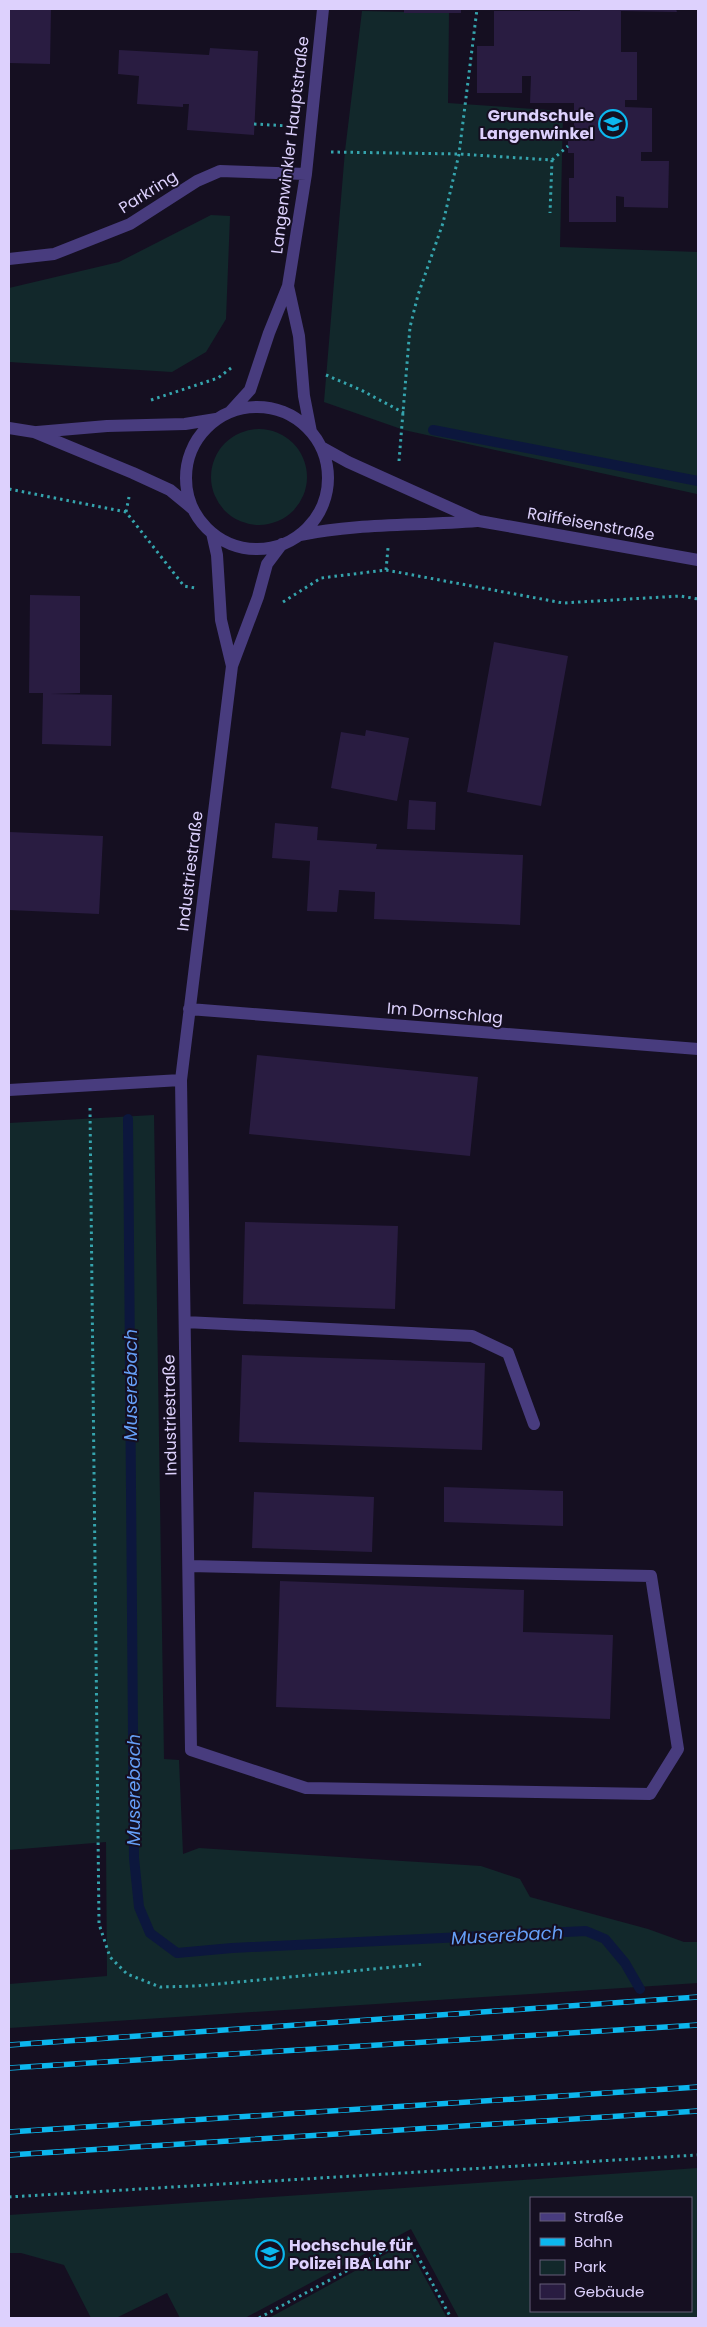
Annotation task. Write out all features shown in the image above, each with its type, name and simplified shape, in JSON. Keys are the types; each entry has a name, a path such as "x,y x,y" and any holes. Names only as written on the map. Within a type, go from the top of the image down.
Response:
{"street":[{"name":"Langenwinkler Hauptstraße","path":"229,412 250,390 269,333 288,286 309,152 323,9"},
{"name":"Parkring","path":"9,259 54,254 130,224 197,181 220,171 306,174"},
{"name":"Langenwinkler Hauptstraße","path":"288,286 298,336 311,432"},
{"path":"246,407 265,407 282,411 298,420 311,432 321,448 326,463 328,480 326,496 320,511 310,525 298,536 282,544 264,548 246,548 228,543 212,533 201,522 193,509 186,490 186,470 191,450 202,432 216,419 229,412 246,407"},
{"path":"9,428 34,432 108,426 185,424 216,419"},
{"path":"34,432 170,490 193,509"},
{"name":"Raiffeisenstraße","path":"321,448 479,521 698,560"},
{"name":"Raiffeisenstraße","path":"298,536 333,528 418,526 479,521"},
{"name":"Industriestraße","path":"212,533 218,555 218,592 221,620 232,666"},
{"name":"Industriestraße","path":"189,1566 651,1576 678,1750 650,1794 306,1788 191,1750 181,1080 232,666 258,597 267,564 282,544"},
{"name":"Im Dornschlag","path":"189,1009 698,1049"},
{"path":"9,1090 181,1080"},
{"path":"185,1322 472,1336 508,1353 534,1424"}],"path":[{"path":"301,364 361,390 404,413 410,327 442,223 459,154 477,9"},
{"path":"254,124 266,124"},
{"path":"309,152 459,154 552,160 568,146"},
{"path":"550,213 552,160"},
{"path":"9,489 126,512 184,586 218,592"},
{"path":"258,597 282,602 320,578 386,570 563,603 680,596 698,598"},
{"path":"90,1084 99,1924 110,1957 127,1974 160,1987 196,1986 426,1964"},
{"path":"9,2197 698,2156"},
{"path":"259,2318 408,2238 451,2318"}],"green space":[{"path":"362,11 449,13 448,103 563,111 560,247 698,252 697,494 404,430 324,402 345,151"},
{"path":"211,215 230,216 226,319 206,352 172,372 9,362 9,288 119,262"},
{"path":"259,429 277,432 293,443 304,459 307,477 304,495 293,511 277,522 259,525 241,522 225,511 214,495 211,477 214,459 225,443 241,432"},
{"path":"154,1115 164,1759 179,1760 183,1854 199,1848 481,1866 520,1879 530,1897 648,1929 684,1942 698,1942 698,1983 9,2028 9,1984 107,1976 106,1842 9,1850 9,1123"},
{"name":"Hochschule für Polizei IBA Lahr","path":"698,2168 698,2318 459,2318 411,2229 245,2318 180,2318 167,2293 116,2318 91,2318 64,2265 21,2253 9,2253 9,2215"},
{"path":"406,2243 447,2318 269,2318"}],"building":[{"path":"9,9 51,9 50,64 9,63"},
{"path":"404,9 461,9 461,13 404,13"},
{"name":"Grundschule Langenwinkel","path":"580,9 676,9 677,12 621,11 621,52 637,52 637,100 625,100 625,107 652,108 652,152 641,152 641,161 669,161 668,208 624,207 624,197 616,196 616,222 569,222 569,178 574,178 574,153 568,153 568,141 574,140 574,103 530,103 531,76 522,76 522,93 477,93 477,46 494,46 494,11 580,11"},
{"path":"210,48 258,51 254,135 187,130 189,104 183,104 183,107 137,104 139,76 118,74 119,50 209,55"},
{"path":"30,595 80,596 80,693 51,694 112,695 111,746 42,744 43,693 29,693"},
{"path":"494,642 568,656 541,806 467,792"},
{"path":"366,730 409,738 397,801 331,788 341,732 365,736"},
{"path":"409,800 436,802 435,830 407,829"},
{"path":"275,823 318,827 317,840 377,844 376,849 523,855 520,925 374,919 375,892 339,890 337,912 307,911 310,861 272,858"},
{"path":"9,832 103,836 99,914 9,910"},
{"path":"257,1055 478,1077 470,1156 249,1134"},
{"path":"245,1222 398,1226 395,1309 243,1304"},
{"path":"242,1355 485,1363 482,1450 239,1442"},
{"path":"444,1487 563,1491 563,1526 444,1522"},
{"path":"254,1492 374,1497 372,1552 252,1548"},
{"path":"280,1581 524,1590 523,1632 613,1635 610,1719 276,1707"}],"waterway":[{"path":"433,430 698,481"},
{"name":"Muserebach","path":"128,1119 134,1858 139,1907 150,1933 177,1953 232,1948 586,1931 605,1939 625,1963 640,1989"}],"railway":[{"path":"9,2045 698,1997"},
{"path":"9,2068 698,2025"},
{"path":"9,2132 698,2087"},
{"path":"9,2155 698,2111"}],"place":[{"name":"Grundschule Langenwinkel","path":"613,124"},
{"name":"Hochschule für Polizei IBA Lahr","path":"270,2254"}]}
